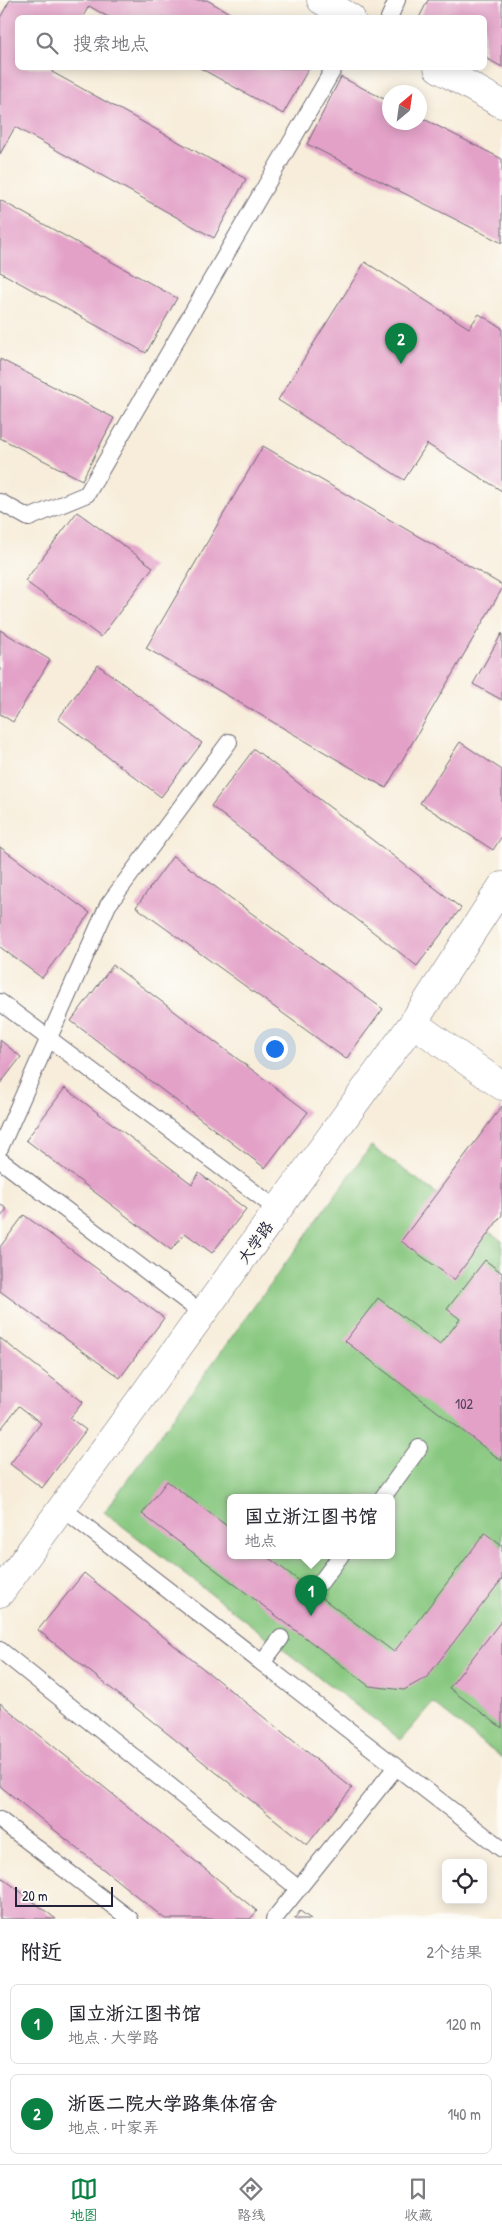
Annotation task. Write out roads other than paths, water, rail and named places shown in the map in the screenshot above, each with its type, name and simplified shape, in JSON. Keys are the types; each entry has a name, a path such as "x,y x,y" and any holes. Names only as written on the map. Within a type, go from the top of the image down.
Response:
{"street":[{"path":"320,0 346,15"},
{"path":"442,70 502,104"},
{"name":"大学路","path":"0,1593 413,1023 502,886"},
{"path":"413,1023 502,1086"}],"lane":[{"path":"390,15 397,0"},
{"path":"0,502 29,518 87,494 333,70"},
{"path":"0,1148 108,904 229,742"},
{"path":"0,1002 278,1210"},
{"path":"0,1160 203,1314"},
{"path":"385,1494 419,1448"},
{"path":"62,1508 502,1849"},
{"path":"321,1582 338,1559"},
{"path":"262,1663 281,1638"},
{"path":"0,1650 299,1889"},
{"path":"274,1919 396,1767"},
{"path":"0,1820 130,1919"}],"place":[{"name":"浙医二院大学路集体宿舍","path":"401,364"},
{"name":"国立浙江图书馆","path":"311,1616"}]}
